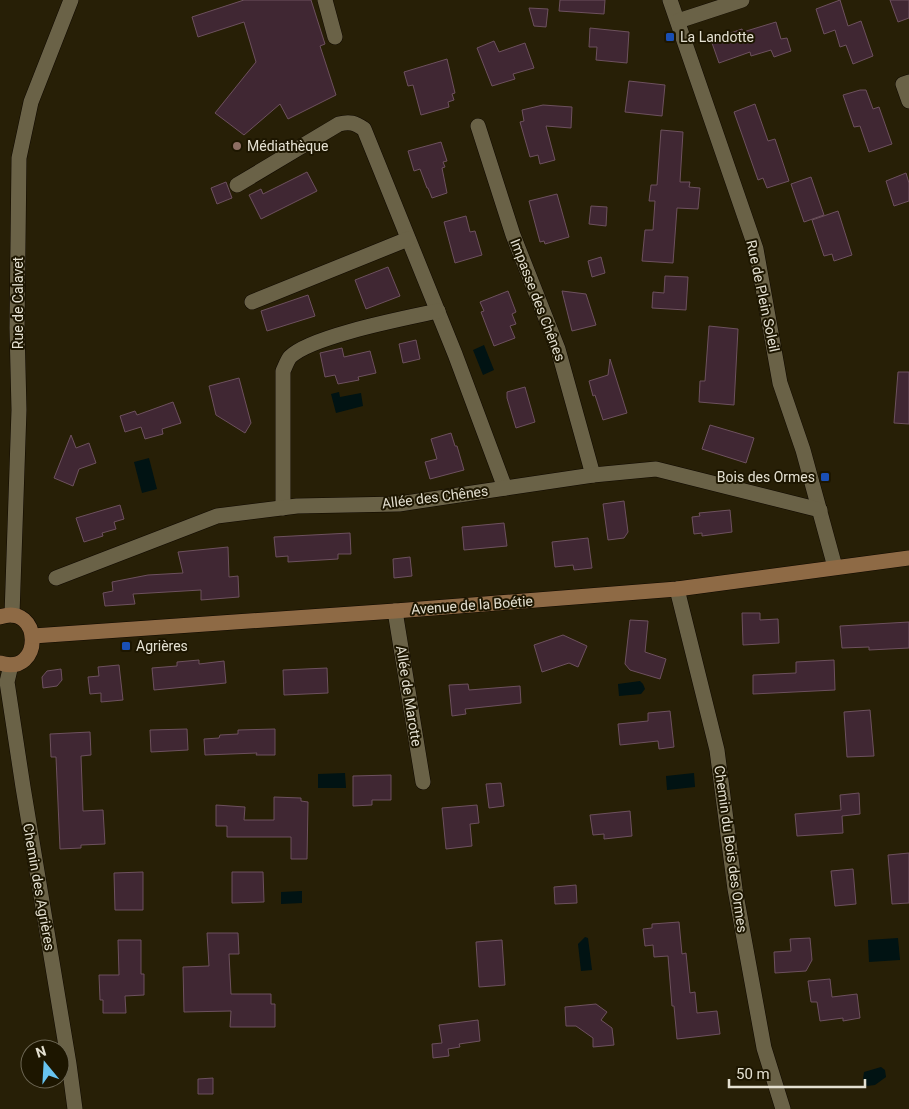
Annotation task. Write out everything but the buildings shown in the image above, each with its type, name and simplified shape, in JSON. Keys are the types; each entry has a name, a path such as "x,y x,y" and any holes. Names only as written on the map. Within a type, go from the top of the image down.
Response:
{"main road":[{"name":"Avenue de la Boétie","path":"33,636 677,589 909,558"},
{"path":"6,616 26,622 33,636 33,644 26,658 6,664"}],"street":[{"name":"Rue de Calavet","path":"6,616 19,410 17,328 19,158 31,102 72,0"},
{"path":"325,0 335,37"},
{"name":"Rue de Plein Soleil","path":"670,0 756,249 780,383 803,450 835,567"},
{"path":"678,21 742,0"},
{"path":"909,82 903,84 909,101"},
{"path":"237,185 339,124 347,122 356,123 364,129 455,354 505,488"},
{"name":"Impasse des Chênes","path":"478,126 513,235 558,349 593,475"},
{"path":"252,302 408,240"},
{"path":"284,508 283,371 290,358 303,349 326,339 438,311"},
{"name":"Allée des Chênes","path":"56,578 217,516 297,506 399,504 593,475 656,469 820,510"},
{"name":"Chemin du Bois des Ormes","path":"677,589 718,750 735,889 764,1048 783,1109"},
{"name":"Allée de Marotte","path":"395,611 423,782"},
{"name":"Chemin des Agrières","path":"6,664 7,682 75,1109"}],"shaded area":[{"path":"484,345 494,370 483,375 473,350"},
{"path":"339,392 340,397 361,393 363,406 336,413 331,394"},
{"path":"149,458 157,489 142,493 134,462"},
{"path":"640,681 645,689 641,694 619,696 618,684"},
{"path":"345,773 346,788 318,788 318,774"},
{"path":"694,773 695,787 667,790 666,776"},
{"path":"302,891 302,903 281,904 281,892"},
{"path":"585,937 588,938 592,970 581,971 578,944"},
{"path":"898,938 900,960 869,962 868,940"},
{"path":"881,1067 885,1070 886,1077 875,1085 867,1086 863,1079 864,1072"}],"place":[{"name":"La Landotte","path":"670,37"},
{"name":"Médiathèque","path":"237,146"},
{"name":"Bois des Ormes","path":"825,477"},
{"name":"Agrières","path":"126,646"}]}
